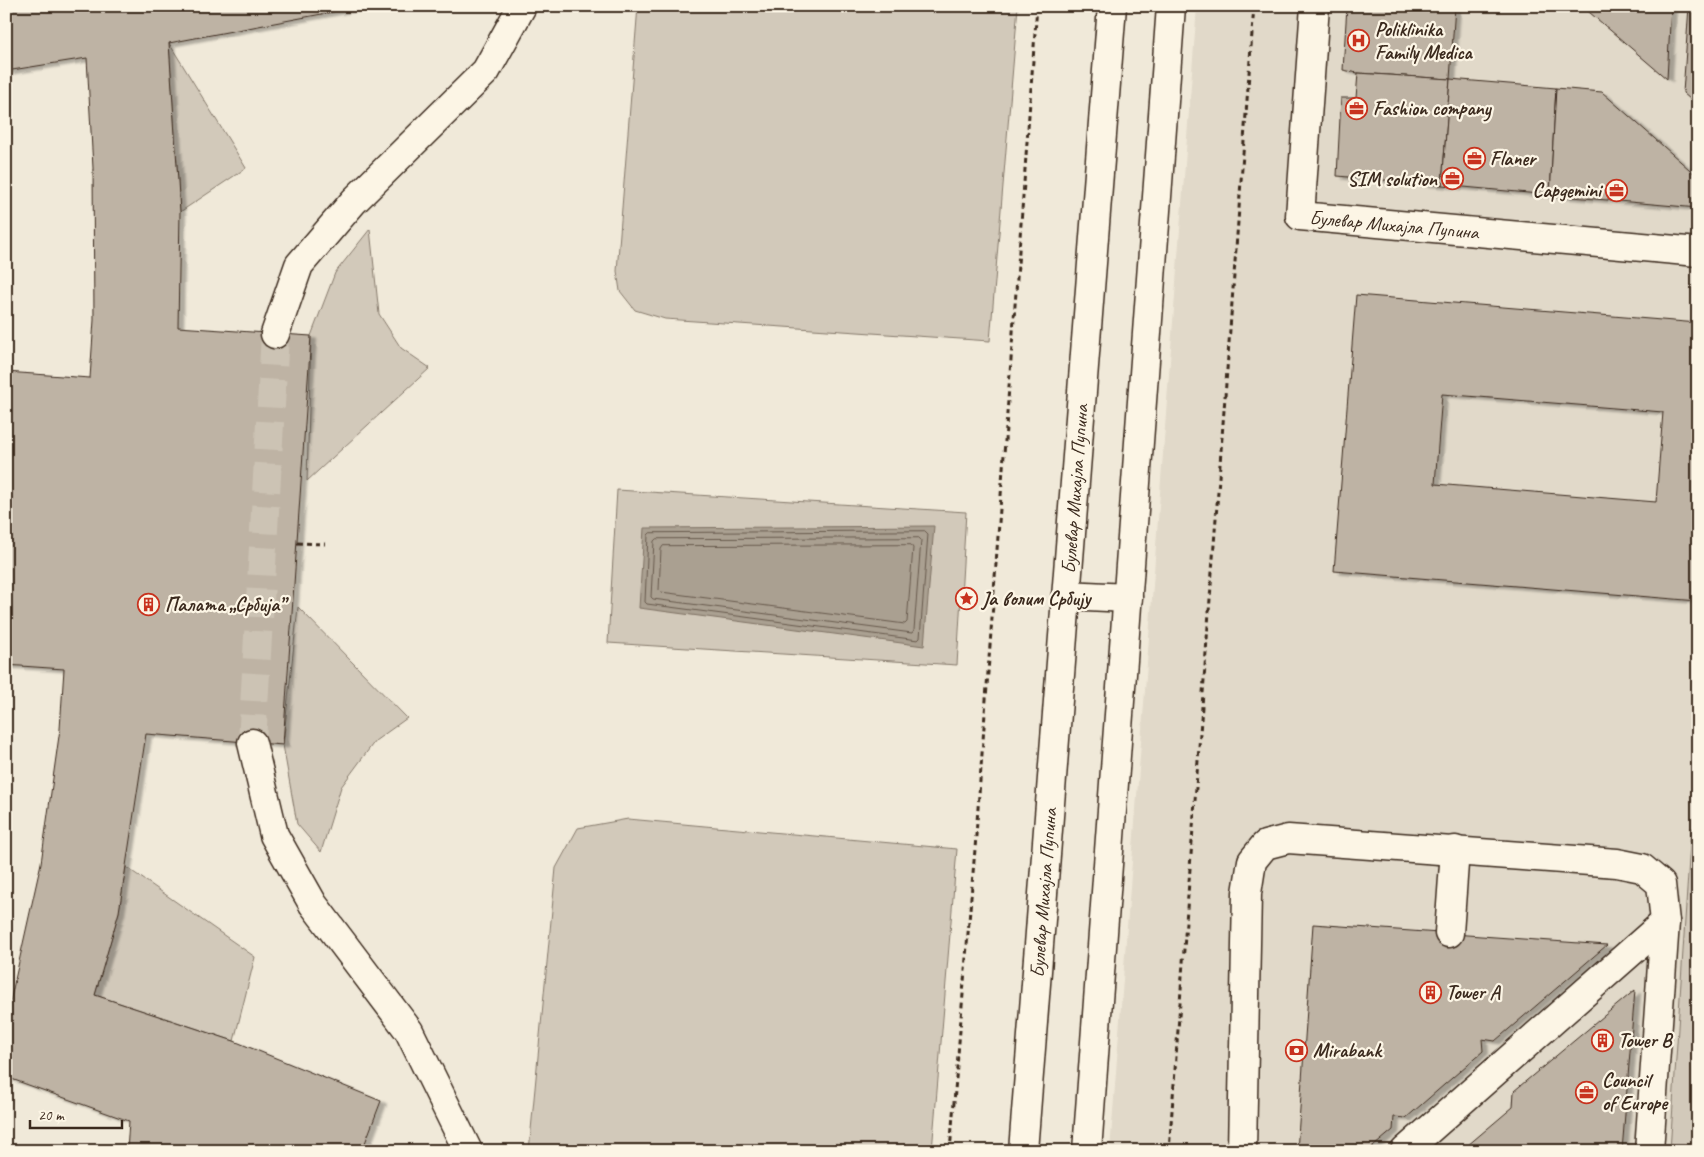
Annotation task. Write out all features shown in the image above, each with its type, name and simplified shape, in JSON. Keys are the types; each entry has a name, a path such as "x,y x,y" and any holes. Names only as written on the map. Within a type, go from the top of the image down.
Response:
{"main road":[{"path":"275,334 299,265 354,201 486,71 522,6"},
{"name":"Булевар Михајла Пупина","path":"1023,1151 1112,6"},
{"path":"1087,1151 1171,6"},
{"name":"Булевар Михајла Пупина","path":"1315,6 1300,216 1698,252"},
{"path":"1066,595 1128,598"},
{"path":"252,743 274,835 313,904 409,1031 468,1151"},
{"path":"1242,1151 1247,893 1252,861 1264,845 1288,839 1617,863 1642,868 1661,884 1665,922 1649,1151"},
{"path":"1449,933 1455,850"},
{"path":"1405,1151 1665,922"}],"path":[{"path":"950,1151 1037,6"},
{"path":"1169,1151 1254,6"},
{"path":"297,543 325,544"}],"shaded area":[{"path":"638,6 1018,6 990,341 665,319 635,310 620,291 617,271"},
{"path":"1197,6 1698,6 1698,1151 1110,1151"},
{"path":"169,43 246,168 180,212"},
{"path":"370,229 379,314 401,348 430,368 307,481 311,336 335,273"},
{"path":"617,490 966,512 957,665 608,643"},
{"path":"298,607 407,718 375,741 341,787 321,852 297,824 283,745"},
{"path":"628,819 957,849 932,1151 529,1151 556,868 578,828"},
{"path":"1691,828 1698,829 1698,1151 1670,1151"},
{"path":"126,867 255,957 234,1041 95,995 119,912"}],"water":[{"path":"934,526 924,646 639,608 644,528"}],"building":[{"name":"Палата „Србија”","path":"6,6 364,6 169,43 180,212 178,327 311,336 283,745 146,734 119,912 95,995 234,1041 381,1101 362,1151 127,1151 129,1121 6,1077 6,1001 10,1002 41,863 60,729 64,669 6,665 6,372 90,378 94,320 93,168 87,58 6,71"},
{"path":"1347,6 1455,6 1450,79 1358,73 1343,70"},
{"path":"1582,6 1671,6 1667,79"},
{"path":"1689,6 1698,6 1698,106 1683,93"},
{"path":"1358,73 1450,79 1442,185 1337,176 1341,98 1356,98"},
{"path":"1450,79 1556,88 1550,195 1442,185"},
{"path":"1556,88 1602,92 1698,177 1698,208 1550,195"},
{"path":"1356,295 1698,323 1698,601 1334,571","holes":["1442,394 1663,412 1656,502 1435,484"]},
{"name":"Tower A","path":"1313,924 1607,945 1495,1041 1482,1039 1483,1051 1406,1118 1394,1117 1393,1130 1368,1151 1297,1151"},
{"name":"Tower B","path":"1635,990 1622,1151 1461,1151 1513,1107 1514,1091"}],"tunnel":[{"path":"252,743 275,334"}],"place":[{"name":"Poliklinika Family Medica","path":"1359,41"},
{"name":"Fashion company","path":"1357,108"},
{"name":"Flaner","path":"1474,158"},
{"name":"SIM solution","path":"1453,179"},
{"name":"Capgemini","path":"1617,190"},
{"name":"Ја волим Србију","path":"966,598"},
{"name":"Палата „Србија”","path":"149,604"},
{"name":"Tower A","path":"1430,992"},
{"name":"Tower B","path":"1602,1040"},
{"name":"Mirabank","path":"1297,1050"},
{"name":"Council of Europe","path":"1586,1092"}]}
